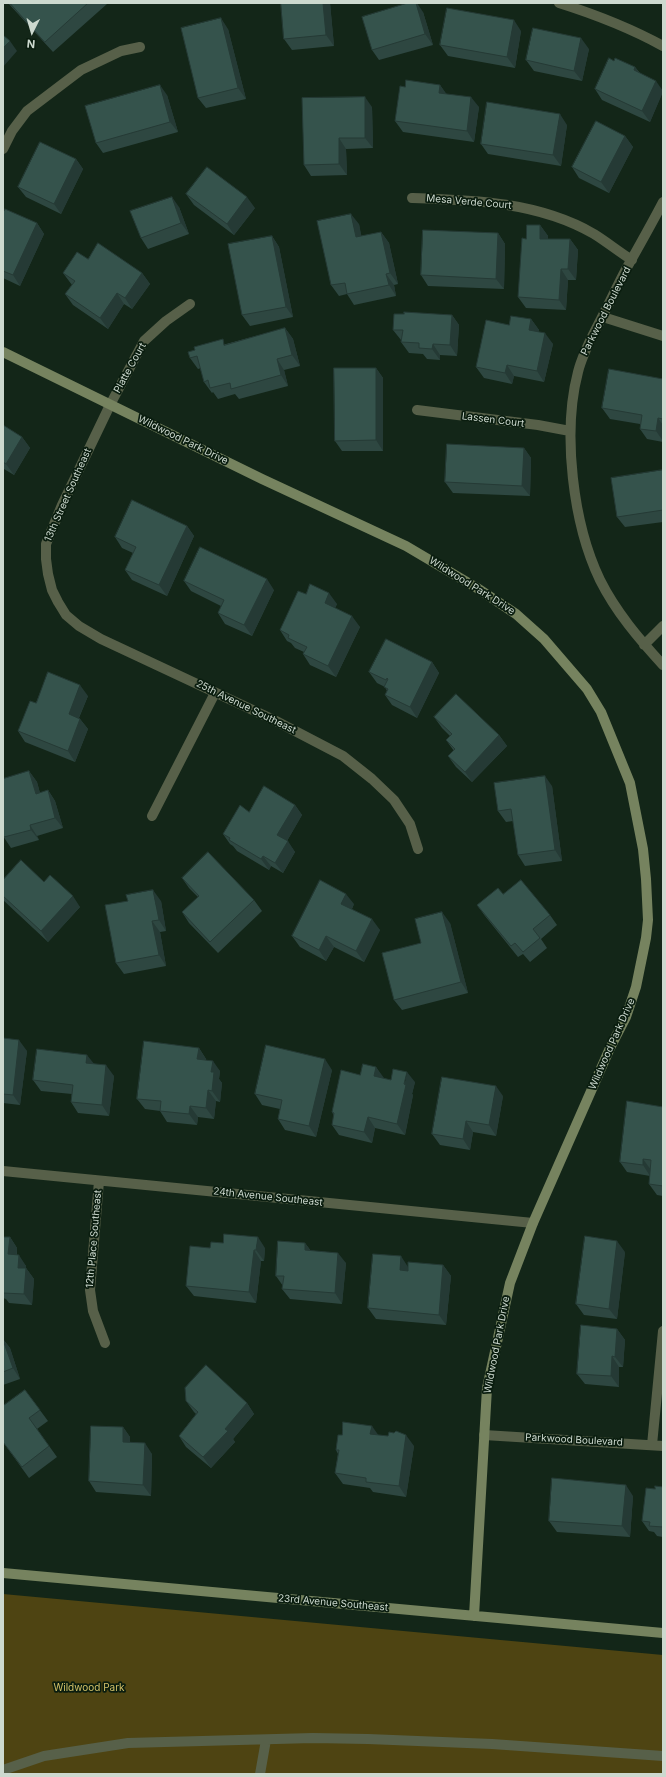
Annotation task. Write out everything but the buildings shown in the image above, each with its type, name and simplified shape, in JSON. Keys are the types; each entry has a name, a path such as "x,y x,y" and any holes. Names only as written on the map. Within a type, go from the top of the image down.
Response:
{"street":[{"path":"559,3 589,13 648,37 663,46"},
{"path":"3,149 12,132 27,111 81,70 121,51 140,47"},
{"name":"Mesa Verde Court","path":"412,198 467,200 507,204 546,214 593,234 632,260"},
{"name":"Parkwood Boulevard","path":"663,202 587,346 578,372 573,397 570,431 574,488 587,546 600,580 620,614 644,645 663,665"},
{"name":"Platte Court","path":"110,404 144,341 166,321 190,304"},
{"path":"603,317 663,336"},
{"name":"Wildwood Park Drive","path":"3,352 406,546 477,588 516,614 544,639 587,689 601,712 630,783 643,849 648,920 646,938 636,987 626,1017 610,1048 533,1223 510,1283 487,1388 474,1616"},
{"name":"13th Street Southeast","path":"52,590 46,559 46,544 62,505 110,404"},
{"name":"Lassen Court","path":"417,410 538,425 570,431"},
{"name":"25th Avenue Southeast","path":"52,590 66,615 79,626 101,639 274,720 343,756 372,779 394,800 410,824 418,849"},
{"path":"644,645 663,626"},
{"path":"152,816 215,693"},
{"name":"24th Avenue Southeast","path":"3,1171 533,1223"},
{"name":"12th Place Southeast","path":"99,1180 90,1290 93,1310 105,1343"},
{"path":"652,1445 663,1331"},
{"name":"Parkwood Boulevard","path":"484,1435 663,1446"},
{"name":"23rd Avenue Southeast","path":"3,1573 663,1633"},
{"path":"3,1770 44,1756 128,1743 313,1738 492,1744 663,1756"},
{"path":"260,1774 266,1740"}],"green space":[{"name":"Wildwood Park","path":"3,1594 663,1655 663,1774 3,1774"}]}
